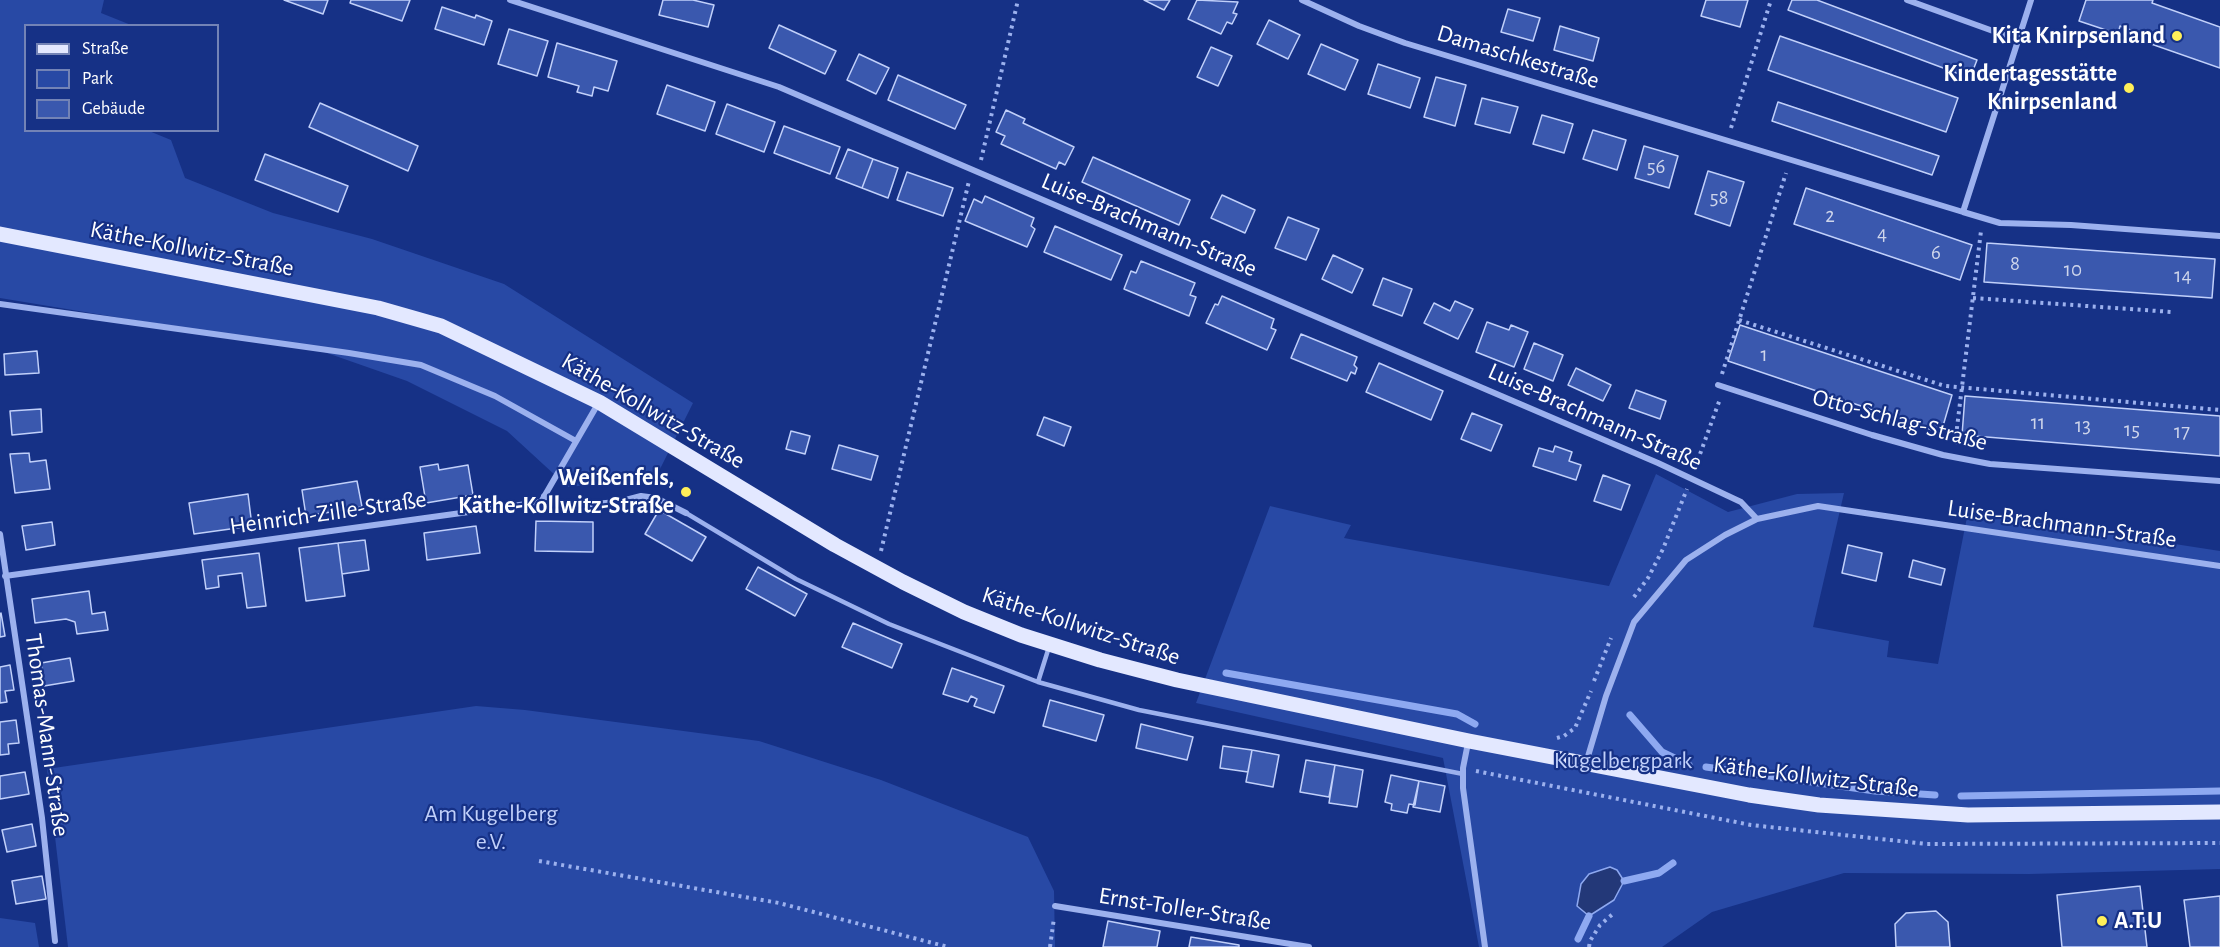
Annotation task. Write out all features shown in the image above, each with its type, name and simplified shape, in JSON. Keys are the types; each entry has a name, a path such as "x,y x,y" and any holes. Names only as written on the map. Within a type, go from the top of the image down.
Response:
{"main road":[{"name":"Käthe-Kollwitz-Straße","path":"0,234 378,308 441,326 599,402 877,568 964,612 1021,635 1100,660 1177,680 1469,741 1749,795 1885,811 1968,815 2220,812"}],"street":[{"name":"Luise-Brachmann-Straße","path":"510,0 780,87 1691,478 1742,502 1757,519"},
{"name":"Damaschkestraße","path":"1302,0 1359,26 1405,42 1790,161"},
{"path":"1907,0 2018,40"},
{"path":"1963,212 2031,0"},
{"path":"1790,161 2000,223 2071,225 2220,236"},
{"path":"0,304 421,365 495,396 576,441"},
{"name":"Otto-Schlag-Straße","path":"1721,386 1872,435 1953,457 1990,464 2220,481"},
{"path":"599,402 544,496 566,505 618,502 641,496 656,498 686,513"},
{"name":"Heinrich-Zille-Straße","path":"5,576 541,502 544,496"},
{"name":"Luise-Brachmann-Straße","path":"1586,763 1606,696 1634,622 1686,560 1725,534 1757,519 1818,506 2220,566"},
{"name":"Thomas-Mann-Straße","path":"0,534 42,818 56,941"},
{"path":"1469,741 1463,788 1485,947"},
{"name":"Ernst-Toller-Straße","path":"1055,906 1309,947"}],"lane":[{"path":"686,513 796,579 889,624 1038,682 1138,710 1463,774"},
{"path":"1038,682 1049,644"}],"path":[{"path":"877,568 1018,0"},
{"path":"1727,141 1771,0"},
{"path":"1631,601 1648,578 1663,549 1691,478 1790,161"},
{"path":"1953,457 1982,218"},
{"path":"1973,298 2172,312"},
{"path":"1739,320 1945,386 2220,410"},
{"path":"1550,740 1564,736 1575,728 1585,708 1614,630"},
{"path":"1508,777 1514,749"},
{"path":"539,861 779,903 948,947"},
{"path":"1050,947 1055,906"},
{"path":"1589,947 1599,925 1614,913"}],"green space":[{"path":"0,0 104,0 101,13 128,24 24,24 24,132 151,132 171,140 185,178 273,213 372,239 504,284 693,403 655,479 568,487 507,431 407,381 307,346 0,298"},
{"name":"Kugelbergpark","path":"1656,474 1728,512 1797,494 1844,493 1813,627 1889,641 1887,657 1938,664 1968,512 2220,551 2220,869 2029,874 1844,873 1712,912 1662,947 1479,947 1443,758 1196,703 1270,506 1351,525 1344,538 1609,586"},
{"name":"Am Kugelberg e.V.","path":"476,706 525,710 759,741 881,780 1028,837 1054,891 1055,947 68,947 47,769"},
{"path":"0,918 35,923 39,947 0,947"}],"shaded area":[{"path":"1610,867 1617,870 1624,881 1614,900 1589,916 1577,906 1581,884 1589,874"}],"building":[{"path":"284,0 328,0 323,14"},
{"path":"351,0 410,0 402,21 350,3"},
{"path":"663,0 693,0 714,5 708,27 659,15"},
{"path":"1144,0 1170,0 1164,10"},
{"path":"1197,0 1238,2 1233,13 1237,14 1232,24 1227,22 1221,34 1188,19"},
{"path":"1706,0 1748,0 1740,27 1701,16"},
{"path":"1792,0 1817,0 1977,60 1970,78 1788,10"},
{"name":"Kita Knirpsenland","path":"2086,0 2153,0 2152,3 2220,27 2220,68 2134,38 2136,32 2120,26 2118,34 2079,21"},
{"path":"442,7 492,21 484,45 435,29"},
{"path":"1508,9 1540,18 1533,41 1501,32"},
{"path":"1269,20 1300,35 1288,59 1257,44"},
{"path":"779,25 836,51 825,74 769,48"},
{"path":"1560,26 1599,38 1593,61 1554,50"},
{"path":"509,29 548,41 537,76 498,64"},
{"path":"1780,36 1958,98 1946,132 1768,70"},
{"path":"557,43 617,61 608,91 594,87 592,96 577,92 579,86 548,77"},
{"path":"1321,44 1358,60 1345,90 1308,74"},
{"path":"1211,47 1232,56 1218,86 1197,77"},
{"path":"859,54 889,68 876,94 847,80"},
{"path":"1378,64 1420,78 1410,108 1368,94"},
{"path":"898,75 966,105 955,129 888,100"},
{"path":"1436,77 1466,85 1455,126 1424,117"},
{"path":"667,85 715,102 705,131 657,114"},
{"path":"1482,98 1518,107 1510,133 1475,124"},
{"path":"1778,102 1939,156 1932,175 1772,121"},
{"path":"320,103 418,146 408,171 309,127"},
{"path":"727,104 775,122 764,152 716,134"},
{"path":"1006,110 1025,119 1023,123 1074,147 1065,165 1059,162 1056,169 1001,144 1005,136 996,132"},
{"path":"1542,115 1573,124 1564,153 1533,144"},
{"path":"784,126 840,147 830,174 774,153"},
{"path":"1593,130 1626,140 1617,170 1583,159"},
{"path":"1644,146 1678,156 1669,188 1635,178"},
{"path":"848,149 873,159 862,188 836,178"},
{"path":"265,154 348,186 338,212 255,180"},
{"path":"1093,157 1190,200 1179,225 1082,182"},
{"path":"873,159 898,168 888,198 862,188"},
{"path":"1708,171 1744,182 1730,226 1695,214"},
{"path":"907,172 953,188 943,216 897,200"},
{"path":"1806,188 1972,245 1960,280 1794,224"},
{"path":"1222,195 1255,210 1245,233 1211,218"},
{"path":"985,196 1034,218 1031,226 1035,229 1027,247 965,221 974,199 982,203"},
{"path":"1288,217 1319,229 1306,260 1275,248"},
{"path":"1055,226 1122,255 1111,280 1044,252"},
{"path":"1987,243 2215,259 2212,298 1984,282"},
{"path":"1333,255 1363,269 1352,293 1322,279"},
{"path":"1141,261 1195,283 1190,295 1196,297 1189,316 1124,289 1131,271 1136,273"},
{"path":"1383,278 1412,289 1402,316 1373,305"},
{"path":"1222,296 1274,319 1271,328 1276,330 1267,350 1206,323 1215,304 1218,305"},
{"path":"1455,301 1473,309 1458,339 1424,323 1434,303 1450,311"},
{"path":"1487,322 1509,330 1511,325 1528,332 1514,367 1476,352"},
{"path":"1740,325 1952,395 1941,433 1728,361"},
{"path":"1301,334 1357,357 1354,365 1357,368 1355,374 1351,372 1347,381 1291,358"},
{"path":"1534,343 1563,355 1553,381 1524,369"},
{"path":"37,351 39,373 5,375 4,354"},
{"path":"1379,363 1443,391 1431,420 1366,392"},
{"path":"1576,368 1611,385 1603,401 1568,385"},
{"path":"1636,390 1666,401 1660,419 1629,408"},
{"path":"1965,396 2220,416 2220,456 1962,435"},
{"path":"41,409 42,432 12,435 10,411"},
{"path":"1472,413 1502,425 1491,451 1461,439"},
{"path":"1044,417 1071,427 1064,446 1037,435"},
{"path":"791,431 810,436 805,454 786,449"},
{"path":"839,445 878,456 871,480 832,469"},
{"path":"1555,446 1572,452 1569,461 1581,465 1576,480 1533,466 1539,448 1553,452"},
{"path":"29,453 30,462 46,460 50,489 15,493 10,454"},
{"path":"438,464 439,470 468,465 473,495 426,503 420,467"},
{"path":"1603,475 1630,485 1621,510 1594,501"},
{"path":"357,481 362,507 306,516 302,490"},
{"path":"248,494 252,526 194,534 189,503"},
{"path":"659,510 706,537 692,561 645,534"},
{"path":"536,521 593,522 593,552 535,551"},
{"path":"52,522 55,545 26,550 22,526"},
{"path":"476,526 480,553 427,560 424,533"},
{"path":"365,540 369,570 342,574 338,543"},
{"path":"338,543 345,596 306,601 299,548"},
{"path":"1848,545 1882,553 1876,581 1842,573"},
{"path":"259,553 266,606 247,608 242,573 218,576 219,587 206,589 202,560"},
{"path":"1913,560 1945,569 1941,585 1909,577"},
{"path":"758,567 807,594 795,616 746,589"},
{"path":"89,591 92,614 105,612 108,630 77,634 75,622 66,619 35,623 32,599"},
{"path":"0,614 5,636 0,637"},
{"path":"853,623 902,644 892,668 842,647"},
{"path":"70,658 74,681 44,686 41,663"},
{"path":"10,665 14,690 5,691 7,702 0,703 0,667"},
{"path":"952,668 1004,686 994,713 974,706 977,699 971,696 968,702 943,694"},
{"path":"1050,700 1104,715 1096,741 1043,726"},
{"path":"16,720 19,743 8,744 9,754 0,755 0,722"},
{"path":"1141,724 1193,737 1187,760 1136,748"},
{"path":"1223,746 1252,750 1248,772 1220,768"},
{"path":"1252,750 1279,755 1273,787 1246,782"},
{"path":"1306,760 1335,765 1329,797 1300,792"},
{"path":"1335,765 1363,770 1357,807 1329,803"},
{"path":"25,772 29,794 0,799 0,776"},
{"path":"1391,775 1419,781 1415,805 1409,804 1407,813 1391,810 1392,804 1385,802"},
{"path":"1419,781 1445,786 1440,812 1413,807"},
{"path":"32,824 36,846 7,852 2,830"},
{"path":"42,876 46,899 16,904 12,881"},
{"name":"A.T.U","path":"2140,886 2147,947 2062,947 2057,895"},
{"name":"A.T.U","path":"2220,896 2220,947 2190,947 2184,900"},
{"path":"1936,911 1948,922 1950,947 1896,947 1895,924 1906,913"},
{"path":"1108,921 1160,931 1157,947 1103,947"},
{"path":"1191,937 1239,945 1239,947 1189,947"}],"waterway":[{"path":"1226,673 1457,714 1475,724"},
{"path":"1630,715 1662,752 1689,765"},
{"path":"1706,767 1875,791 1935,795"},
{"path":"1961,796 2220,791"},
{"path":"1624,881 1659,873 1673,863"},
{"path":"1578,939 1589,916"}],"place":[{"name":"Kita Knirpsenland","path":"2177,36"},
{"name":"Kindertagesstätte Knirpsenland","path":"2129,88"},
{"name":"Weißenfels, Käthe-Kollwitz-Straße","path":"686,492"},
{"name":"A.T.U","path":"2102,921"}]}
